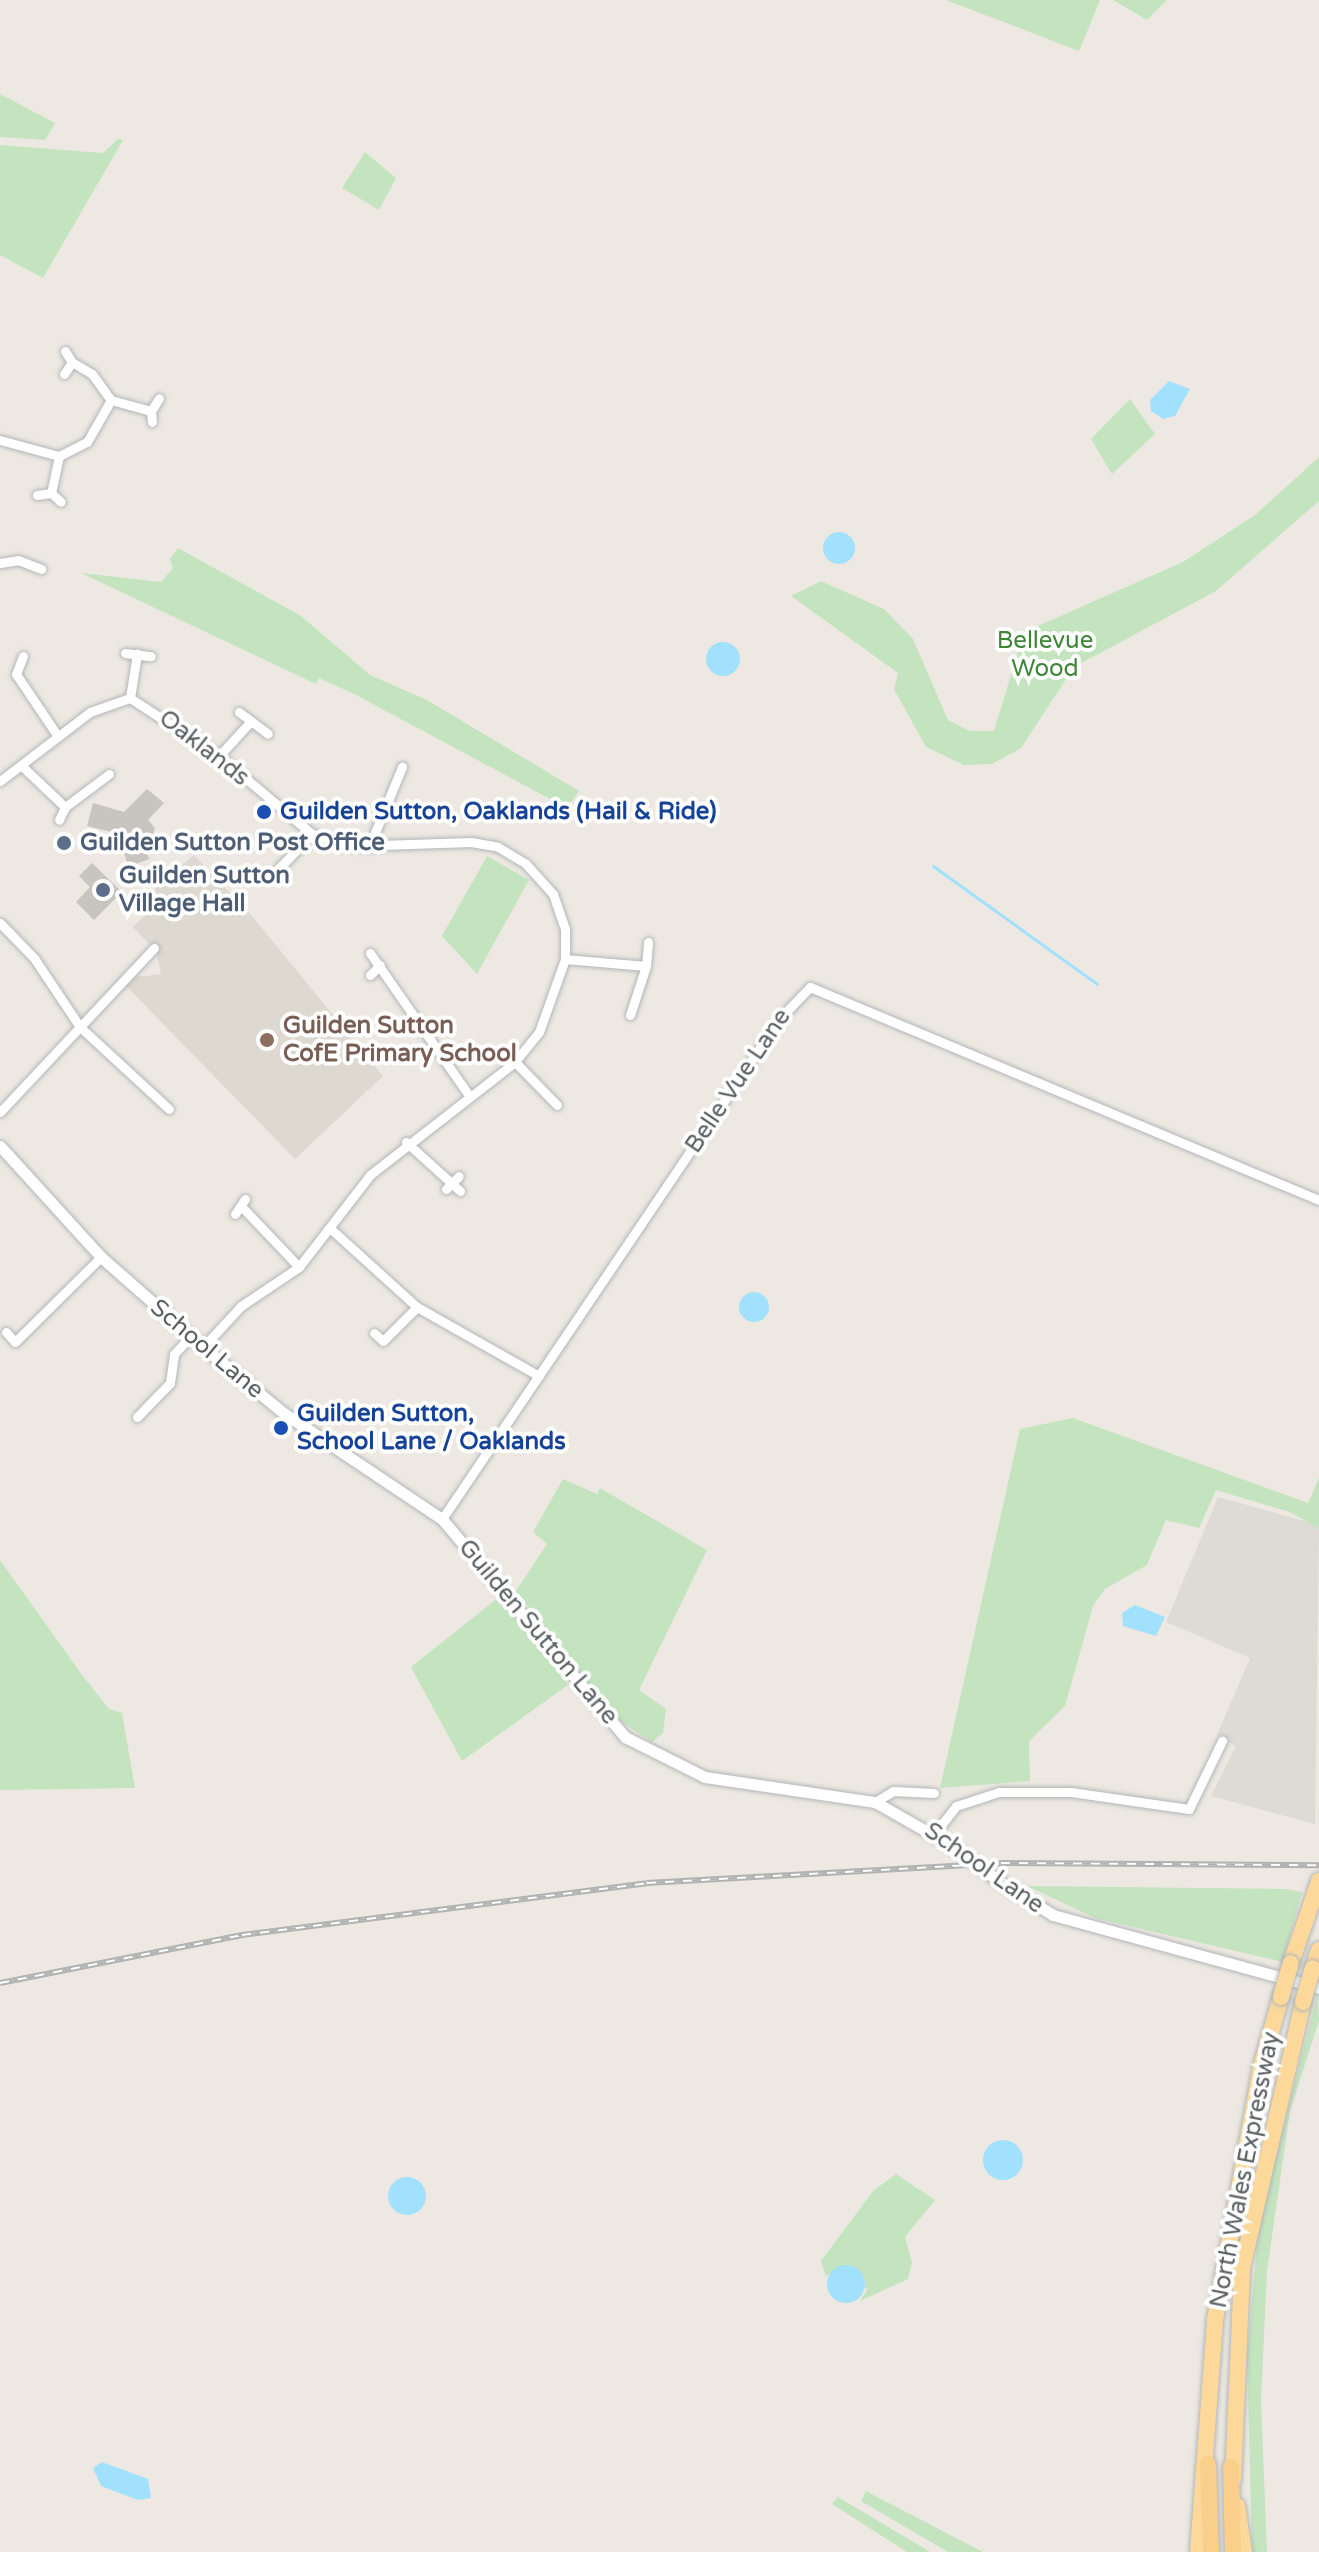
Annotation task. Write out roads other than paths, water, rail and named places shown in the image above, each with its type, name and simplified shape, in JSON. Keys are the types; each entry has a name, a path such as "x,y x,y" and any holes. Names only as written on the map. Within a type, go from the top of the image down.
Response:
{"highway":[{"name":"North Wales Expressway","path":"1198,2552 1197,2517 1208,2464 1215,2320 1261,2067 1291,1963 1319,1882"},
{"name":"North Wales Expressway","path":"1244,2552 1231,2467 1242,2269 1303,2002 1319,1950"},
{"path":"1208,2464 1211,2552"},
{"path":"1231,2467 1233,2552"}],"street":[{"path":"65,351 72,362 92,374 111,400 151,411"},
{"path":"64,374 72,362"},
{"path":"152,422 151,411 159,398"},
{"path":"0,440 59,456 87,442 111,400"},
{"path":"51,493 59,456"},
{"path":"37,495 51,493"},
{"path":"51,493 61,502"},
{"path":"0,563 18,560 41,569"},
{"path":"125,653 151,656"},
{"path":"0,781 24,768 57,735 90,712 130,698 137,654"},
{"path":"23,656 16,674 57,735"},
{"name":"Oaklands","path":"130,698 219,756 312,834 369,847 471,842 498,847 526,864 553,894 565,929 565,959 539,1032 515,1062 406,1142 370,1175 332,1230 299,1267 241,1306 203,1347"},
{"path":"239,712 268,734"},
{"path":"219,756 251,721"},
{"path":"369,847 402,767"},
{"path":"24,768 65,807"},
{"path":"59,820 65,807 109,774"},
{"path":"278,869 292,866 312,834"},
{"path":"0,923 34,958 80,1027 169,1109"},
{"path":"630,1015 646,966 648,942"},
{"path":"0,1112 154,948"},
{"path":"370,953 468,1094"},
{"path":"565,959 646,966"},
{"path":"370,975 380,965"},
{"name":"Belle Vue Lane","path":"442,1519 780,1018 810,987 1319,1200"},
{"path":"515,1062 557,1105"},
{"path":"540,1104 549,1097"},
{"path":"406,1142 460,1191"},
{"name":"School Lane","path":"0,1146 101,1257 203,1347 285,1414 442,1519"},
{"path":"240,1206 299,1267"},
{"path":"332,1230 417,1307 539,1376"},
{"path":"6,1332 15,1342 101,1257"},
{"path":"374,1333 383,1341 417,1307"},
{"path":"137,1417 170,1383 174,1354 191,1336"},
{"path":"147,1390 155,1397"},
{"name":"Guilden Sutton Lane","path":"442,1519 594,1705 625,1737 678,1768"},
{"path":"935,1833 956,1806 999,1792 1071,1792 1189,1809 1222,1741"},
{"name":"School Lane","path":"678,1768 736,1784 875,1802 935,1833 996,1879 1053,1915 1319,1988"},
{"name":"School Lane","path":"875,1802 893,1791 934,1793"}],"water":[{"path":"1169,381 1190,389 1175,416 1163,419 1151,411 1150,400"},
{"path":"839,532 850,537 855,548 850,559 839,564 828,559 823,548 828,537"},
{"path":"723,642 735,647 740,659 735,671 723,676 711,671 706,659 711,647"},
{"path":"754,1292 765,1296 769,1307 765,1318 754,1322 743,1318 739,1307 743,1296"},
{"path":"1135,1605 1165,1617 1156,1636 1123,1626 1122,1613"},
{"path":"1003,2140 1017,2146 1023,2160 1017,2174 1003,2180 989,2174 983,2160 989,2146"},
{"path":"407,2177 420,2183 426,2196 420,2209 407,2215 394,2209 388,2196 394,2183"},
{"path":"846,2265 859,2271 865,2284 859,2297 846,2303 833,2297 827,2284 833,2271"},
{"path":"102,2462 148,2479 151,2498 138,2500 101,2486 93,2468"}],"waterway":[{"path":"933,866 1097,984"}],"railway":[{"path":"0,1983 242,1935 647,1883 1001,1863 1319,1865"}],"place":[{"name":"Guilden Sutton, Oaklands (Hail & Ride)","path":"264,812"},
{"name":"Guilden Sutton Post Office","path":"64,843"},
{"name":"Guilden Sutton Village Hall","path":"103,890"},
{"name":"Guilden Sutton CofE Primary School","path":"267,1040"},
{"name":"Guilden Sutton, School Lane / Oaklands","path":"281,1428"}],"park label":[{"name":"Bellevue Wood","path":"1045,655"}]}
